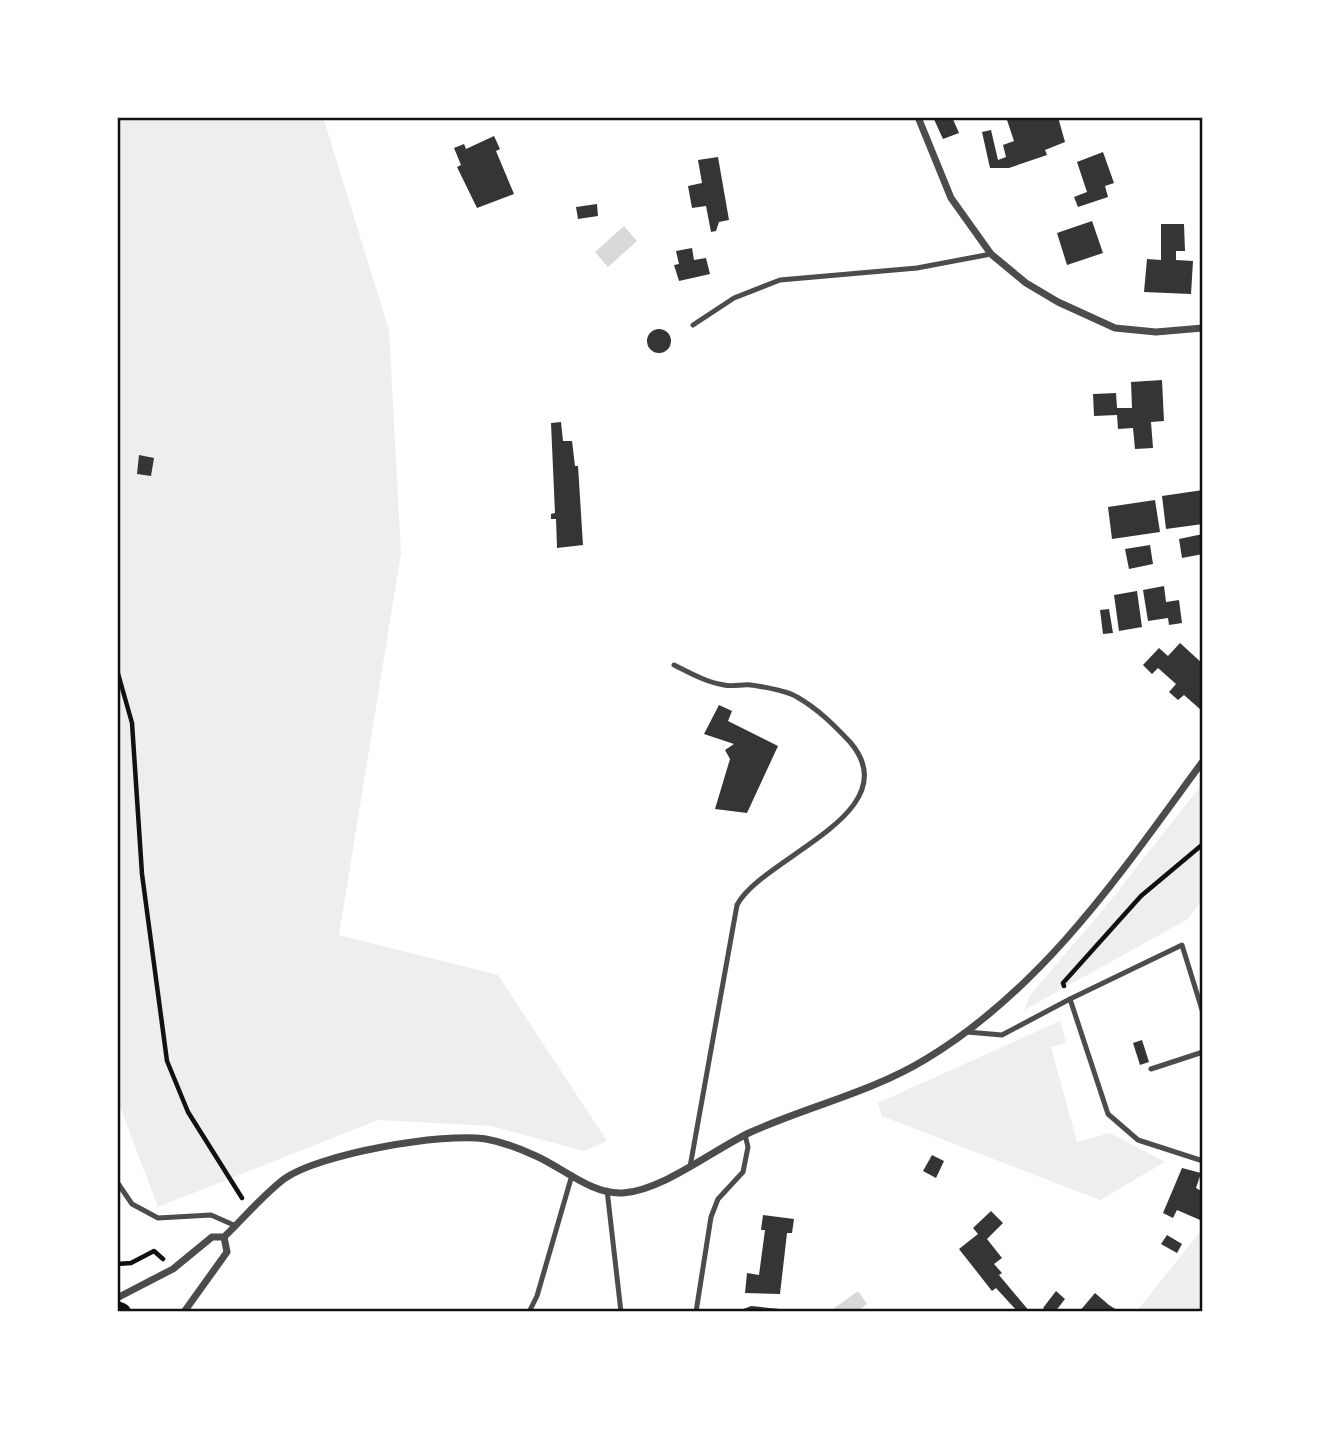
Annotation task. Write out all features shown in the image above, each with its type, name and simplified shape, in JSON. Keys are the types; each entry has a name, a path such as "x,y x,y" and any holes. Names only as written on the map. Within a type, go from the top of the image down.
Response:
{"street":[{"path":"918,117 951,198 991,254 1041,293 1115,328 1156,332 1203,328"},
{"path":"117,1298 173,1269 212,1237 224,1237 285,1178 328,1158 443,1140 485,1139 536,1156 572,1175 621,1193 636,1190 690,1167 745,1135 879,1084 925,1060 967,1032 1038,969 1104,896 1203,761"},
{"path":"184,1312 227,1252 224,1237"}],"lane":[{"path":"693,325 734,298 780,279 916,268 991,254"},
{"path":"674,665 726,686 750,685 795,695 832,722 857,751 865,769 861,796 845,815 801,852 744,892 737,905 690,1167"},
{"path":"967,1032 1002,1035 1182,945 1203,1013"},
{"path":"1070,999 1108,1114 1138,1140 1203,1161"},
{"path":"1151,1069 1203,1052"},
{"path":"695,1312 711,1217 718,1199 743,1172 748,1147 745,1135"},
{"path":"529,1312 537,1296 572,1175"},
{"path":"117,1182 132,1204 158,1217 211,1214 236,1226"},
{"path":"607,1190 621,1312"}],"path":[{"path":"117,670 132,723 142,874 167,1061 188,1112 238,1193 252,1209"},
{"path":"1070,999 1063,983 1141,896 1203,844"},
{"path":"117,1264 131,1263 154,1251 163,1260"}],"shaded area":[{"path":"117,117 323,117 389,330 401,553 339,935 498,975 607,1141 584,1151 491,1126 378,1120 158,1207 117,1099"},
{"path":"624,226 637,241 608,267 595,252"},
{"path":"1203,783 1203,898 1188,919 1024,1010 1030,995 1103,910"},
{"path":"1060,1021 1066,1043 1051,1047 1077,1142 1110,1133 1165,1162 1100,1200 882,1116 878,1103"},
{"path":"1203,1228 1203,1312 1136,1312"},
{"path":"858,1291 867,1304 857,1312 829,1312"}],"building":[{"path":"933,117 952,117 959,133 943,139"},
{"path":"1006,117 1058,117 1065,142 1045,150 1047,155 1009,168 990,168 982,132 991,130 998,160 1006,157 1003,145 1014,141"},
{"path":"494,136 500,149 496,151 514,194 477,208 457,167 461,165 454,148 464,144 466,149"},
{"path":"1103,152 1114,183 1105,186 1108,197 1078,207 1074,197 1087,192 1077,162"},
{"path":"718,157 729,220 719,222 716,231 711,232 706,206 692,208 688,186 702,183 698,160"},
{"path":"597,204 598,216 578,219 576,207"},
{"path":"1092,221 1103,253 1067,265 1057,233"},
{"path":"1161,224 1184,224 1185,251 1176,251 1176,260 1193,261 1191,294 1144,292 1147,259 1161,260"},
{"path":"692,248 694,260 706,258 710,274 679,281 674,265 679,264 676,251"},
{"path":"659,329 670,336 671,341 664,352 659,353 648,346 647,341 654,330"},
{"path":"1162,380 1164,421 1151,422 1153,448 1135,449 1133,428 1118,429 1117,415 1094,416 1093,394 1116,393 1117,408 1132,408 1131,382"},
{"path":"561,422 563,441 572,441 575,466 578,466 583,545 557,548 556,519 551,519 551,514 555,513 551,423"},
{"path":"139,455 154,458 151,476 137,474"},
{"path":"1203,490 1203,524 1166,529 1162,496"},
{"path":"1155,500 1160,532 1112,539 1108,507"},
{"path":"1203,534 1203,554 1182,558 1179,539"},
{"path":"1150,545 1153,564 1129,569 1125,549"},
{"path":"1164,586 1166,602 1179,600 1182,623 1169,625 1168,618 1148,621 1143,590"},
{"path":"1137,591 1142,627 1119,631 1114,595"},
{"path":"1109,609 1113,633 1103,634 1100,610"},
{"path":"1180,643 1203,664 1201,710 1184,695 1178,700 1169,692 1176,684 1158,668 1152,674 1143,665 1159,648 1168,656"},
{"path":"719,705 732,711 728,721 778,746 747,813 715,809 730,759 725,750 734,744 704,734"},
{"path":"1142,1040 1149,1062 1140,1065 1133,1043"},
{"path":"932,1155 944,1161 936,1178 923,1171"},
{"path":"1182,1168 1201,1173 1196,1188 1203,1192 1200,1220 1177,1210 1173,1218 1163,1213"},
{"path":"991,1211 1003,1223 987,1239 1002,1258 994,1264 1002,1273 999,1275 1030,1312 1018,1312 996,1288 992,1291 959,1249 978,1234 973,1228"},
{"path":"763,1215 794,1219 792,1233 787,1233 780,1294 745,1293 747,1273 759,1275 765,1230 761,1230"},
{"path":"1167,1235 1182,1244 1177,1253 1161,1244"},
{"path":"1056,1291 1065,1299 1055,1312 1048,1312 1043,1308"},
{"path":"1095,1293 1109,1305 1120,1312 1079,1312"},
{"path":"751,1306 780,1309 779,1312 736,1312"}]}
